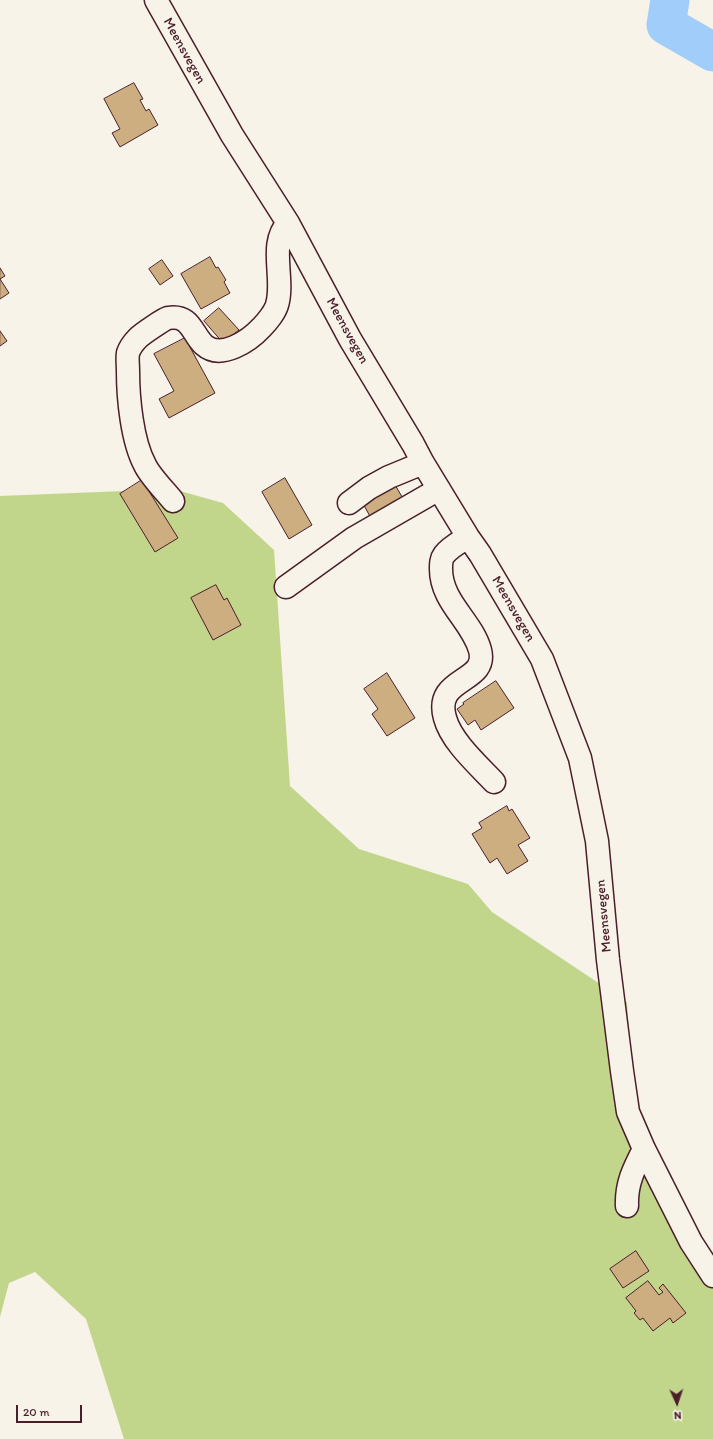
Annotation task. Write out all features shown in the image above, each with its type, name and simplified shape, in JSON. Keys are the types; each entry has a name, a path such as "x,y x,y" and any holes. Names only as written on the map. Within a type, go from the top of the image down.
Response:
{"street":[{"name":"Meensvegen","path":"156,0 232,135 288,223 350,339 413,444 423,464 480,554 542,659 580,758 597,841 608,960 628,1112 644,1149 691,1242 713,1276"},
{"path":"173,501 145,466 137,443 128,392 128,354 130,348 139,338 167,318 178,318 185,320 192,326 204,345 215,351 228,349 241,344 261,328 277,306 280,287 278,251 279,236 283,228 288,223"},
{"path":"349,503 369,488 389,477 423,464"},
{"path":"286,587 354,538 439,489"},
{"path":"468,537 444,556 441,563 441,577 446,593 473,635 480,650 481,661 479,669 450,690 445,696 445,718 450,729 463,748 494,782"},
{"path":"627,1206 626,1194 630,1178 644,1149"}],"green space":[{"path":"173,489 223,503 274,550 290,786 359,849 468,884 492,912 627,1002 636,1139 713,1273 713,1439 124,1439 86,1319 35,1272 9,1283 0,1317 0,496"}],"building":[{"path":"134,83 143,99 140,100 146,111 149,109 158,125 120,147 112,133 120,129 104,99"},
{"path":"210,257 216,268 218,267 226,280 224,282 230,293 201,309 181,274"},
{"path":"162,260 173,276 160,285 149,269"},
{"path":"0,268 5,276 0,279"},
{"path":"0,279 9,293 0,299"},
{"path":"219,308 239,330 223,343 204,321"},
{"path":"0,331 7,341 0,346"},
{"path":"185,338 215,393 169,418 159,399 174,391 154,354"},
{"path":"285,478 312,525 289,539 262,492"},
{"path":"142,480 178,538 155,552 120,494"},
{"path":"394,483 405,502 372,520 361,500"},
{"path":"216,585 224,600 227,598 241,625 213,640 191,598"},
{"path":"387,673 415,718 387,736 372,714 378,709 364,689"},
{"path":"496,681 514,708 481,730 475,720 468,725 457,709 464,704 463,703"},
{"path":"507,806 509,811 512,809 530,838 518,845 528,861 507,874 497,858 490,863 472,834 482,828 479,823"},
{"path":"636,1251 649,1271 623,1288 610,1269"},
{"path":"648,1281 659,1295 663,1292 659,1288 663,1284 686,1313 673,1323 670,1318 653,1331 643,1318 640,1320 634,1313 636,1311 626,1298"}],"waterway":[{"path":"670,0 666,25 713,52"}]}
